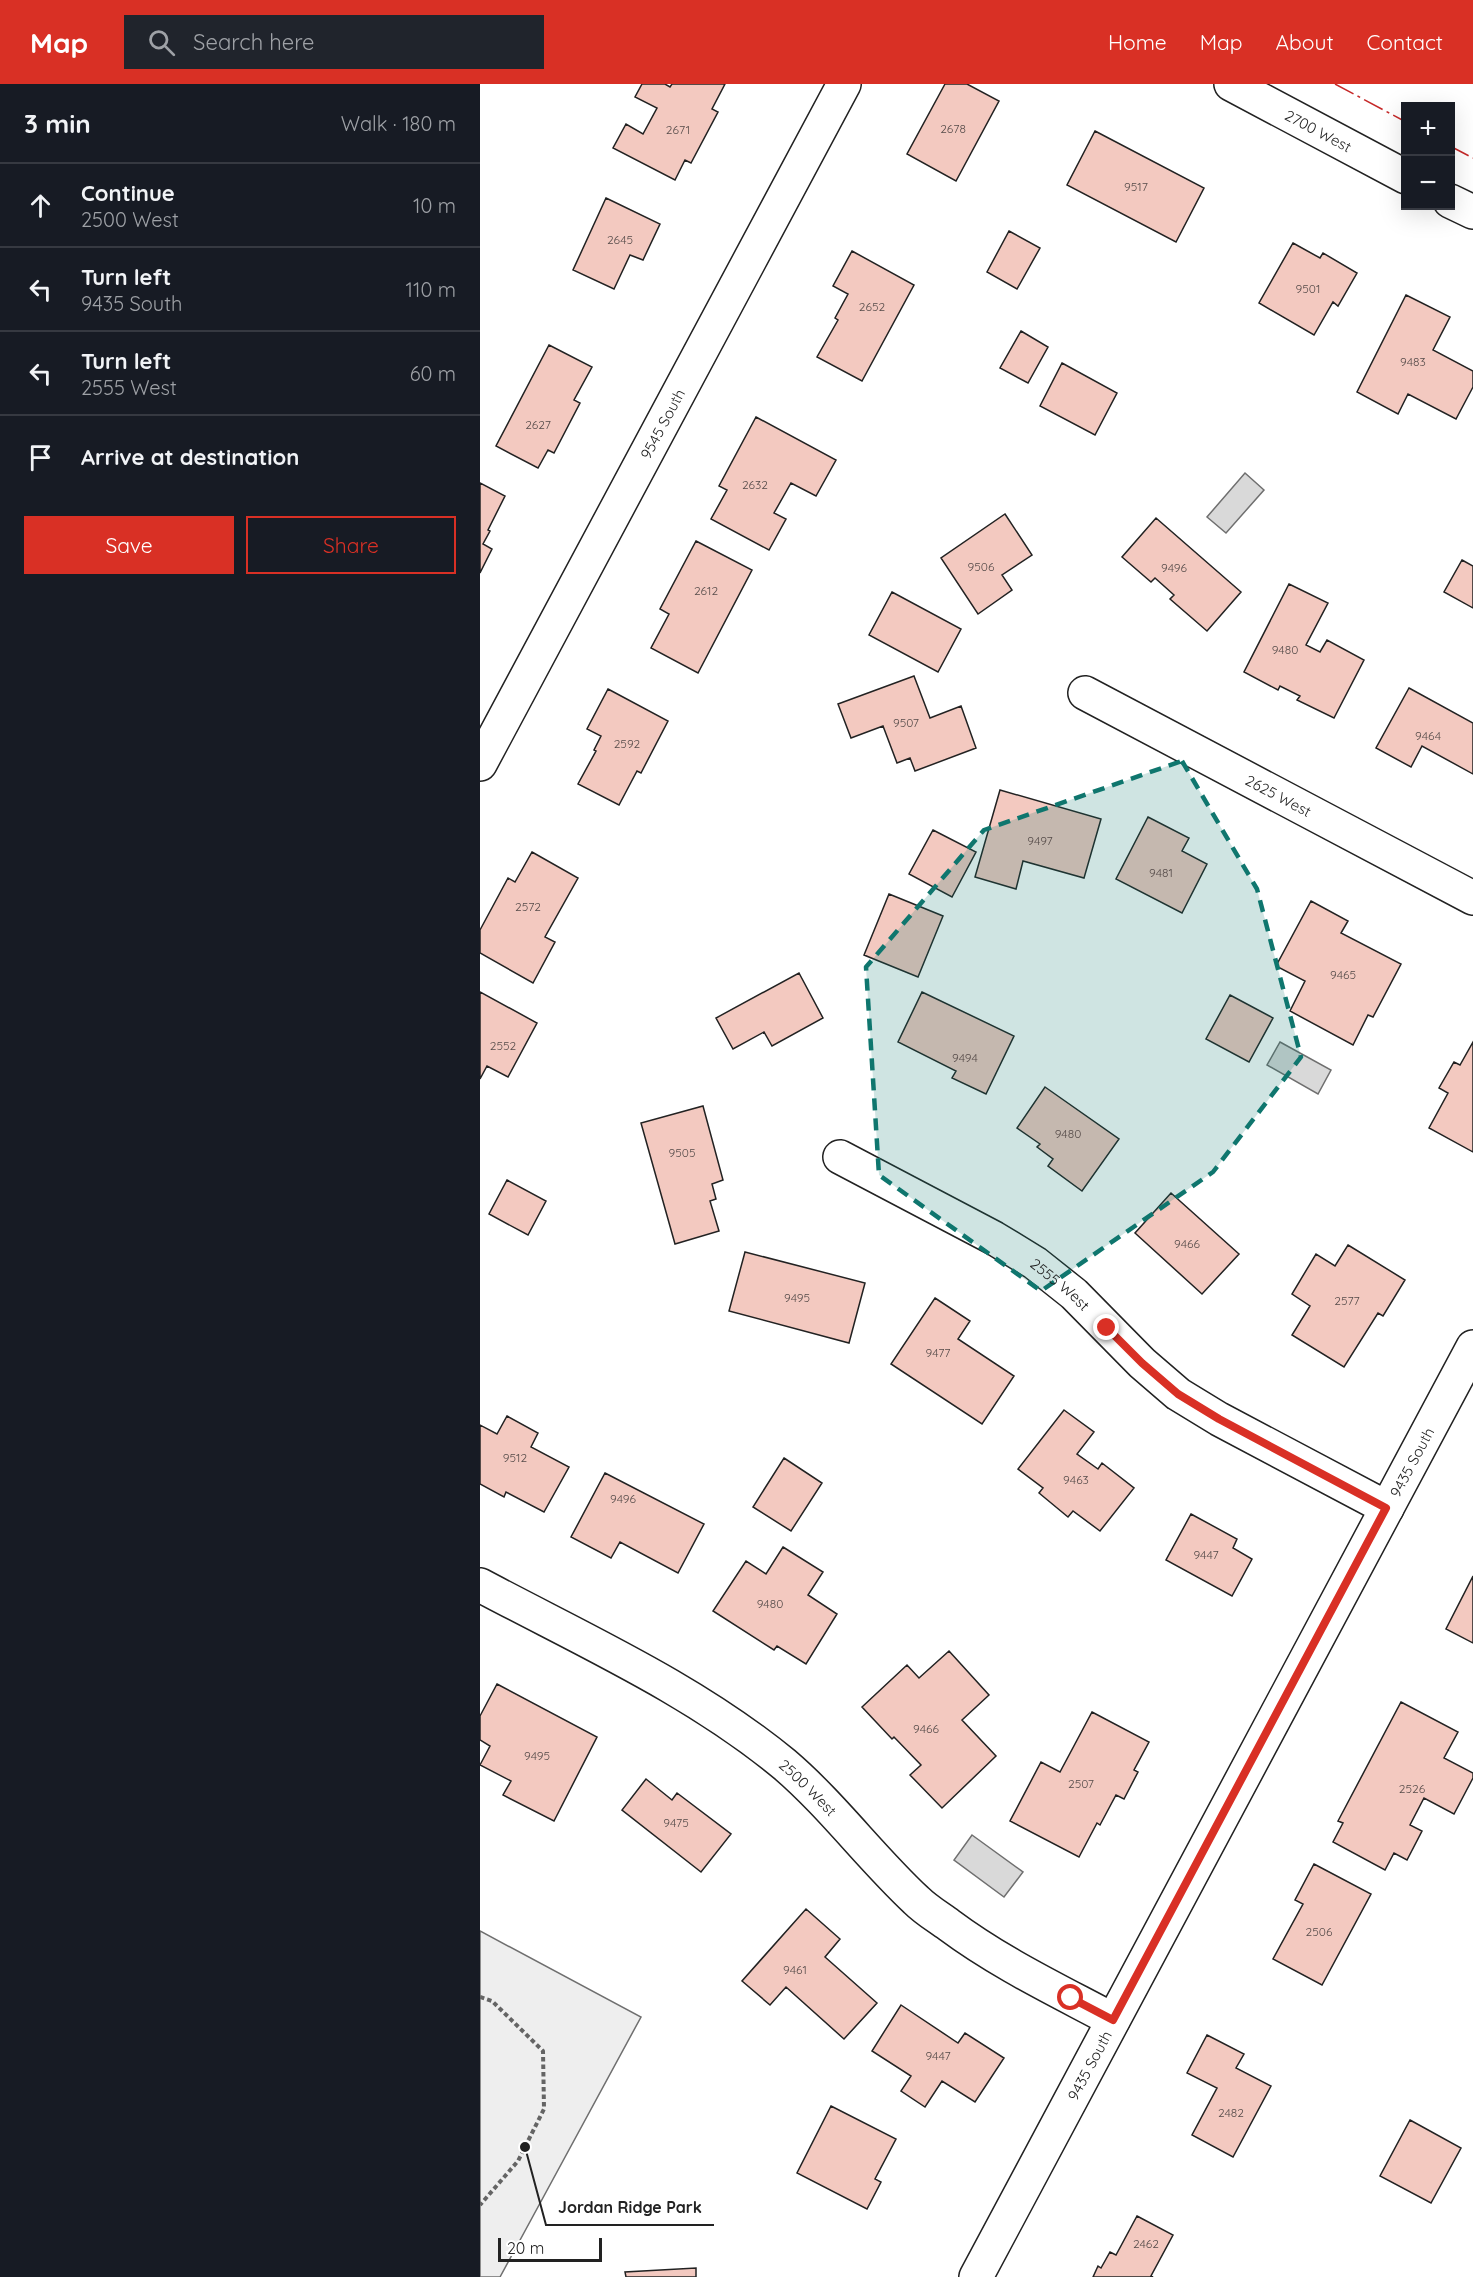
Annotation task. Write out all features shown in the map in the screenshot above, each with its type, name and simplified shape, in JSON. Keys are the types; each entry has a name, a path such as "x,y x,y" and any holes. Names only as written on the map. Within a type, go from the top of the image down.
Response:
{"street":[{"name":"9545 South","path":"480,764 844,84"},
{"name":"2700 West","path":"1231,84 1401,174"},
{"path":"1455,203 1473,212"},
{"name":"2625 West","path":"1085,693 1473,898"},
{"name":"2555 West","path":"840,1157 994,1238 1035,1263 1074,1294 1142,1363 1178,1394 1219,1419 1386,1508"},
{"name":"9435 South","path":"976,2277 1473,1347"},
{"name":"2500 West","path":"480,1585 668,1684 731,1724 801,1780 918,1902 962,1935 1008,1965 1113,2020"}],"path":[{"path":"480,1997 492,2001 543,2050 544,2109 518,2161 480,2205"}],"highlighted area":[{"path":"1182,761 1257,889 1301,1057 1213,1172 1041,1291 879,1175 866,967 984,830"}],"shaded area":[{"path":"1245,473 1264,490 1226,533 1207,517"},
{"path":"1280,1042 1331,1070 1318,1094 1267,1065"},
{"path":"972,1835 1023,1872 1004,1897 954,1860"},
{"path":"480,1931 641,2017 500,2277 480,2277"}],"building":[{"path":"642,84 665,84 670,87 672,84 725,84 712,109 718,112 691,163 685,160 675,180 613,148 626,124 643,134 657,108 635,97"},
{"path":"945,84 967,84 999,101 956,181 907,154"},
{"path":"1095,131 1204,188 1176,242 1067,185"},
{"path":"606,198 660,224 643,260 630,255 614,289 573,270"},
{"path":"1009,231 1040,248 1017,289 987,272"},
{"path":"1293,243 1320,258 1323,253 1357,273 1338,306 1333,302 1314,335 1259,303"},
{"path":"852,251 914,285 862,381 817,357 838,320 835,318 848,294 833,286"},
{"path":"1406,295 1450,317 1433,350 1473,371 1473,387 1456,419 1408,394 1398,414 1357,392"},
{"path":"1021,331 1048,347 1028,383 1000,368"},
{"path":"549,345 592,367 574,400 580,403 554,453 548,450 538,468 496,446"},
{"path":"1062,363 1117,393 1095,435 1040,406"},
{"path":"756,417 836,460 816,496 791,483 774,513 786,519 769,550 711,519 727,490 719,486"},
{"path":"480,483 505,496 483,544 492,549 480,573"},
{"path":"1005,514 1032,555 1002,575 1012,590 978,614 941,558"},
{"path":"1156,518 1241,592 1207,631 1170,599 1174,595 1155,578 1151,582 1122,557"},
{"path":"696,541 752,570 698,673 651,648 669,614 660,609"},
{"path":"1462,560 1473,566 1473,608 1444,592"},
{"path":"1289,584 1328,603 1306,645 1320,652 1327,640 1364,660 1334,718 1297,700 1300,696 1280,686 1278,690 1244,672"},
{"path":"892,592 961,629 938,672 869,635"},
{"path":"914,676 930,718 961,706 976,748 915,771 910,758 897,763 883,726 851,738 838,704"},
{"path":"1409,688 1473,723 1473,774 1422,746 1411,767 1376,748"},
{"path":"608,689 668,721 641,773 637,771 619,805 578,784 596,751 594,750 601,736 587,729"},
{"path":"1000,790 1101,819 1084,878 1023,861 1016,889 975,877"},
{"path":"1148,817 1189,838 1182,851 1207,864 1182,913 1116,879"},
{"path":"933,830 976,852 952,897 909,874"},
{"path":"532,852 578,878 545,937 555,942 533,983 480,953 480,930 508,878 515,882"},
{"path":"889,894 943,916 918,977 864,955"},
{"path":"1311,901 1348,921 1341,933 1401,964 1373,1017 1368,1015 1353,1045 1290,1011 1305,981 1276,966"},
{"path":"799,973 823,1018 772,1046 764,1032 733,1049 716,1018"},
{"path":"480,992 537,1023 508,1077 487,1066 480,1079"},
{"path":"922,992 1014,1036 986,1094 952,1078 956,1071 898,1042"},
{"path":"1230,995 1273,1018 1249,1062 1206,1039"},
{"path":"1473,1042 1473,1152 1429,1128 1448,1093 1439,1088 1454,1062 1460,1065"},
{"path":"1045,1087 1119,1139 1082,1191 1048,1166 1053,1159 1037,1147 1040,1144 1017,1128"},
{"path":"703,1106 723,1180 712,1184 716,1199 710,1201 719,1231 675,1244 641,1123"},
{"path":"507,1180 546,1201 528,1235 489,1214"},
{"path":"1171,1193 1239,1254 1202,1294 1135,1233"},
{"path":"1348,1245 1405,1280 1383,1316 1378,1313 1344,1367 1292,1335 1310,1306 1292,1294 1316,1254 1335,1266"},
{"path":"745,1252 865,1283 849,1343 729,1311"},
{"path":"935,1298 970,1321 958,1339 1014,1376 982,1424 891,1364"},
{"path":"1064,1410 1094,1432 1077,1454 1098,1469 1102,1463 1134,1488 1100,1531 1073,1511 1068,1517 1039,1493 1043,1488 1018,1469"},
{"path":"507,1416 538,1433 531,1447 569,1467 544,1512 506,1492 504,1497 480,1484 480,1425 497,1434"},
{"path":"784,1458 822,1483 791,1531 753,1507"},
{"path":"605,1473 704,1524 678,1573 620,1542 611,1558 571,1537"},
{"path":"1191,1514 1237,1539 1233,1548 1252,1559 1232,1596 1166,1560"},
{"path":"783,1547 823,1572 808,1595 837,1614 806,1664 777,1646 774,1650 713,1611 746,1561 766,1574"},
{"path":"1473,1576 1473,1643 1446,1629"},
{"path":"949,1651 989,1695 962,1720 996,1756 942,1808 910,1775 921,1765 862,1707 907,1665 919,1678"},
{"path":"497,1684 597,1737 554,1821 503,1795 511,1781 480,1765 490,1746 480,1740 480,1716"},
{"path":"1401,1702 1458,1732 1444,1758 1473,1773 1473,1778 1454,1814 1424,1798 1410,1825 1422,1831 1407,1860 1394,1853 1385,1870 1333,1842 1343,1823 1338,1821"},
{"path":"1092,1712 1149,1742 1134,1770 1138,1772 1124,1799 1116,1795 1100,1825 1097,1823 1079,1857 1010,1821 1041,1762 1060,1772"},
{"path":"646,1779 672,1800 677,1793 731,1834 701,1872 622,1810"},
{"path":"1314,1864 1371,1894 1322,1985 1273,1959 1303,1904 1295,1900"},
{"path":"806,1909 840,1939 825,1957 877,2003 844,2039 786,1987 770,2005 742,1981"},
{"path":"901,2005 958,2043 965,2033 1004,2058 975,2102 942,2081 925,2107 901,2091 911,2076 872,2051"},
{"path":"1207,2035 1244,2054 1236,2068 1271,2086 1233,2157 1192,2135 1217,2088 1187,2073"},
{"path":"831,2106 896,2139 875,2179 881,2182 867,2209 797,2173"},
{"path":"1410,2120 1461,2148 1431,2203 1380,2176"},
{"path":"1137,2216 1173,2235 1151,2276 1153,2277 1093,2277 1098,2266 1101,2268 1110,2252 1116,2255"},
{"path":"696,2268 696,2277 626,2277 625,2272"}],"power":[{"path":"1335,84 1401,119"},
{"path":"1455,149 1473,158"}],"place":[{"name":"Jordan Ridge Park","path":"525,2147"}],"route":[{"path":"1071,1998 1113,2020 1386,1508 1219,1419 1178,1394 1142,1363 1107,1328"}]}
